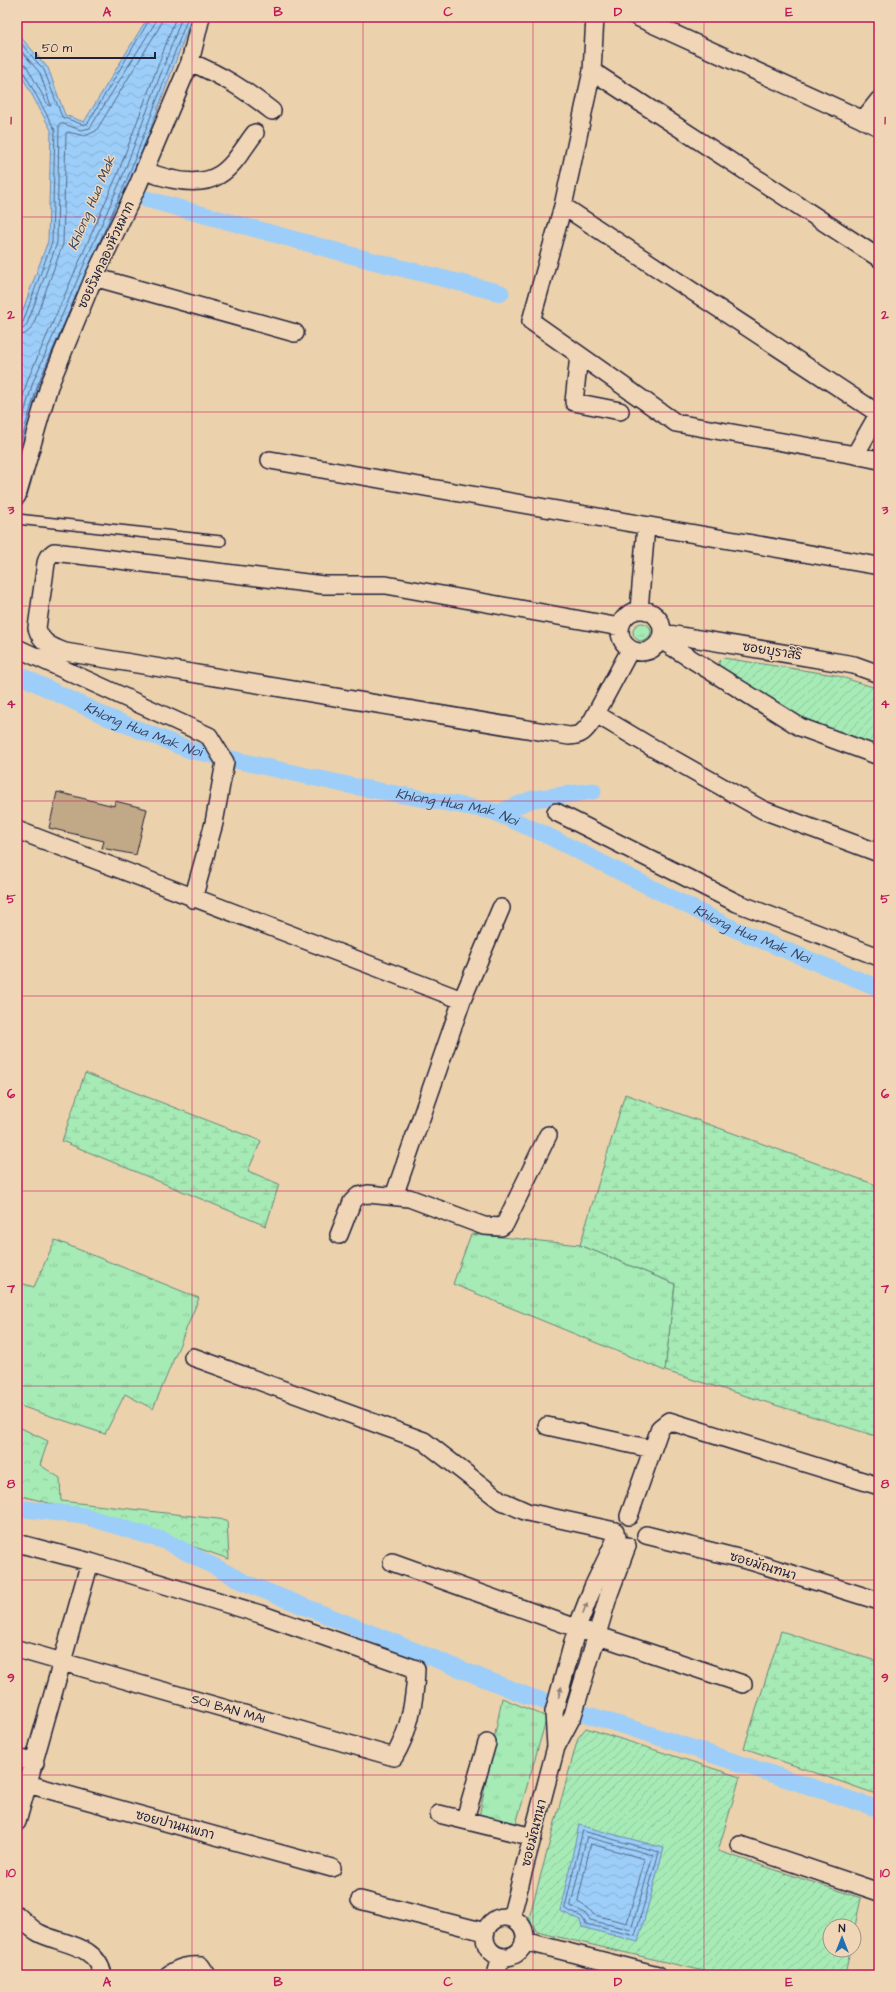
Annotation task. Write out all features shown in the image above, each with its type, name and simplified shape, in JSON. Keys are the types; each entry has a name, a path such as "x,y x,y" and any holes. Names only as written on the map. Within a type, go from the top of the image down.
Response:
{"street":[{"name":"ซอยริมคลองหัวหมาก","path":"17,496 49,386 94,277 145,171 190,62 201,17"},
{"path":"595,17 592,72 563,206 531,321 676,423 879,460"},
{"path":"638,17 879,127"},
{"path":"190,62 220,75 243,88 272,111"},
{"path":"592,72 879,258"},
{"path":"863,120 879,100"},
{"path":"145,171 165,178 207,180 219,175 229,167 255,133"},
{"path":"563,206 879,414 855,455"},
{"path":"94,277 295,333"},
{"path":"579,355 574,402 620,411"},
{"path":"270,460 879,566"},
{"path":"639,610 646,526"},
{"path":"620,627 386,585 323,585 54,552 48,557 46,563 37,628 39,636 43,640 51,646 65,652 556,735 578,736 585,732 596,714 630,650"},
{"path":"639,610 653,614 662,626 662,637 656,646 650,651 643,653 630,650 621,640 620,627 626,616 639,610"},
{"path":"662,637 800,727 879,756"},
{"name":"ซอยบุราสิริ","path":"662,637 854,665 879,674"},
{"path":"17,648 209,736 225,762 214,823 193,899"},
{"path":"596,714 763,810 879,853"},
{"path":"556,812 738,903 879,957"},
{"path":"17,830 193,899 462,1000"},
{"path":"394,1196 462,1000 501,908"},
{"path":"339,1235 352,1202 358,1196 368,1194 409,1198 484,1226 501,1227 505,1224 548,1135"},
{"path":"193,1357 424,1441 500,1500 527,1512 620,1538 636,1546 641,1544 646,1535 646,1525 639,1518 629,1516 660,1428 669,1421 879,1486"},
{"path":"547,1426 652,1449"},
{"name":"ซอยมัณฑนา","path":"511,1918 556,1747 573,1715 584,1680 620,1538 618,1522 629,1516"},
{"name":"ซอยมัณฑนา","path":"646,1535 750,1561 879,1601"},
{"name":"ซอยมัณฑนา","path":"556,1747 554,1712 577,1628 593,1587 620,1538"},
{"path":"17,1543 90,1562 35,1763 23,1783 17,1822"},
{"name":"SOI BAN MAI","path":"17,1649 394,1757 402,1745 415,1700 416,1670 260,1614 90,1562"},
{"path":"392,1562 596,1635 743,1684"},
{"path":"465,1819 487,1743"},
{"path":"17,1758 35,1763"},
{"name":"ซอยปานนพภา","path":"23,1783 332,1868"},
{"path":"439,1814 465,1819 533,1837"},
{"path":"740,1845 879,1892"},
{"path":"360,1900 485,1932"},
{"path":"17,1915 37,1933 89,1951 101,1964 103,1975"},
{"path":"505,1917 511,1918 520,1925 524,1935 524,1941 518,1952 513,1955 500,1957 494,1954 486,1945 485,1932 492,1922 505,1917"},
{"path":"524,1941 658,1975"},
{"path":"496,1975 500,1957"},
{"path":"168,1975 182,1967 201,1966 207,1975"}],"lane":[{"path":"17,519 221,541"}],"green space":[{"path":"638,623 646,623 651,628 649,639 646,641 638,641 633,636 633,628"},
{"path":"723,658 835,675 879,689 879,748 810,722 770,700 719,669 719,662"},
{"path":"85,1073 261,1141 248,1171 279,1184 266,1226 62,1141"},
{"path":"625,1094 879,1186 879,1437 665,1371 675,1284 580,1245"},
{"path":"471,1234 580,1245 675,1284 665,1371 453,1284"},
{"path":"55,1240 199,1298 153,1409 125,1394 105,1434 17,1405 17,1282 34,1287"},
{"path":"17,1426 48,1441 40,1465 60,1478 61,1501 227,1520 229,1559 124,1524 17,1495"},
{"path":"781,1631 879,1662 879,1795 744,1748"},
{"path":"502,1698 547,1717 516,1824 479,1817"},
{"path":"586,1728 740,1777 718,1851 861,1898 857,1918 822,1918 822,1958 848,1958 845,1975 721,1975 537,1932 529,1918 578,1738"}],"water":[{"name":"Khlong Hua Mak","path":"148,17 192,17 132,179 17,469 17,326 48,241 51,130 17,67 17,33 48,68 65,115 84,122"},
{"path":"579,1825 664,1848 638,1942 582,1927 580,1920 560,1911"}],"building":[{"path":"57,792 114,806 115,801 147,809 136,855 102,848 104,841 49,828"}],"waterway":[{"path":"146,199 369,260 501,293"},
{"name":"Khlong Hua Mak Noi","path":"17,674 107,717 190,750 352,786 492,811 542,833 734,929 879,988"},
{"path":"498,813 533,799 593,791"},
{"path":"17,1508 84,1516 165,1541 248,1584 528,1696 879,1809"}]}
